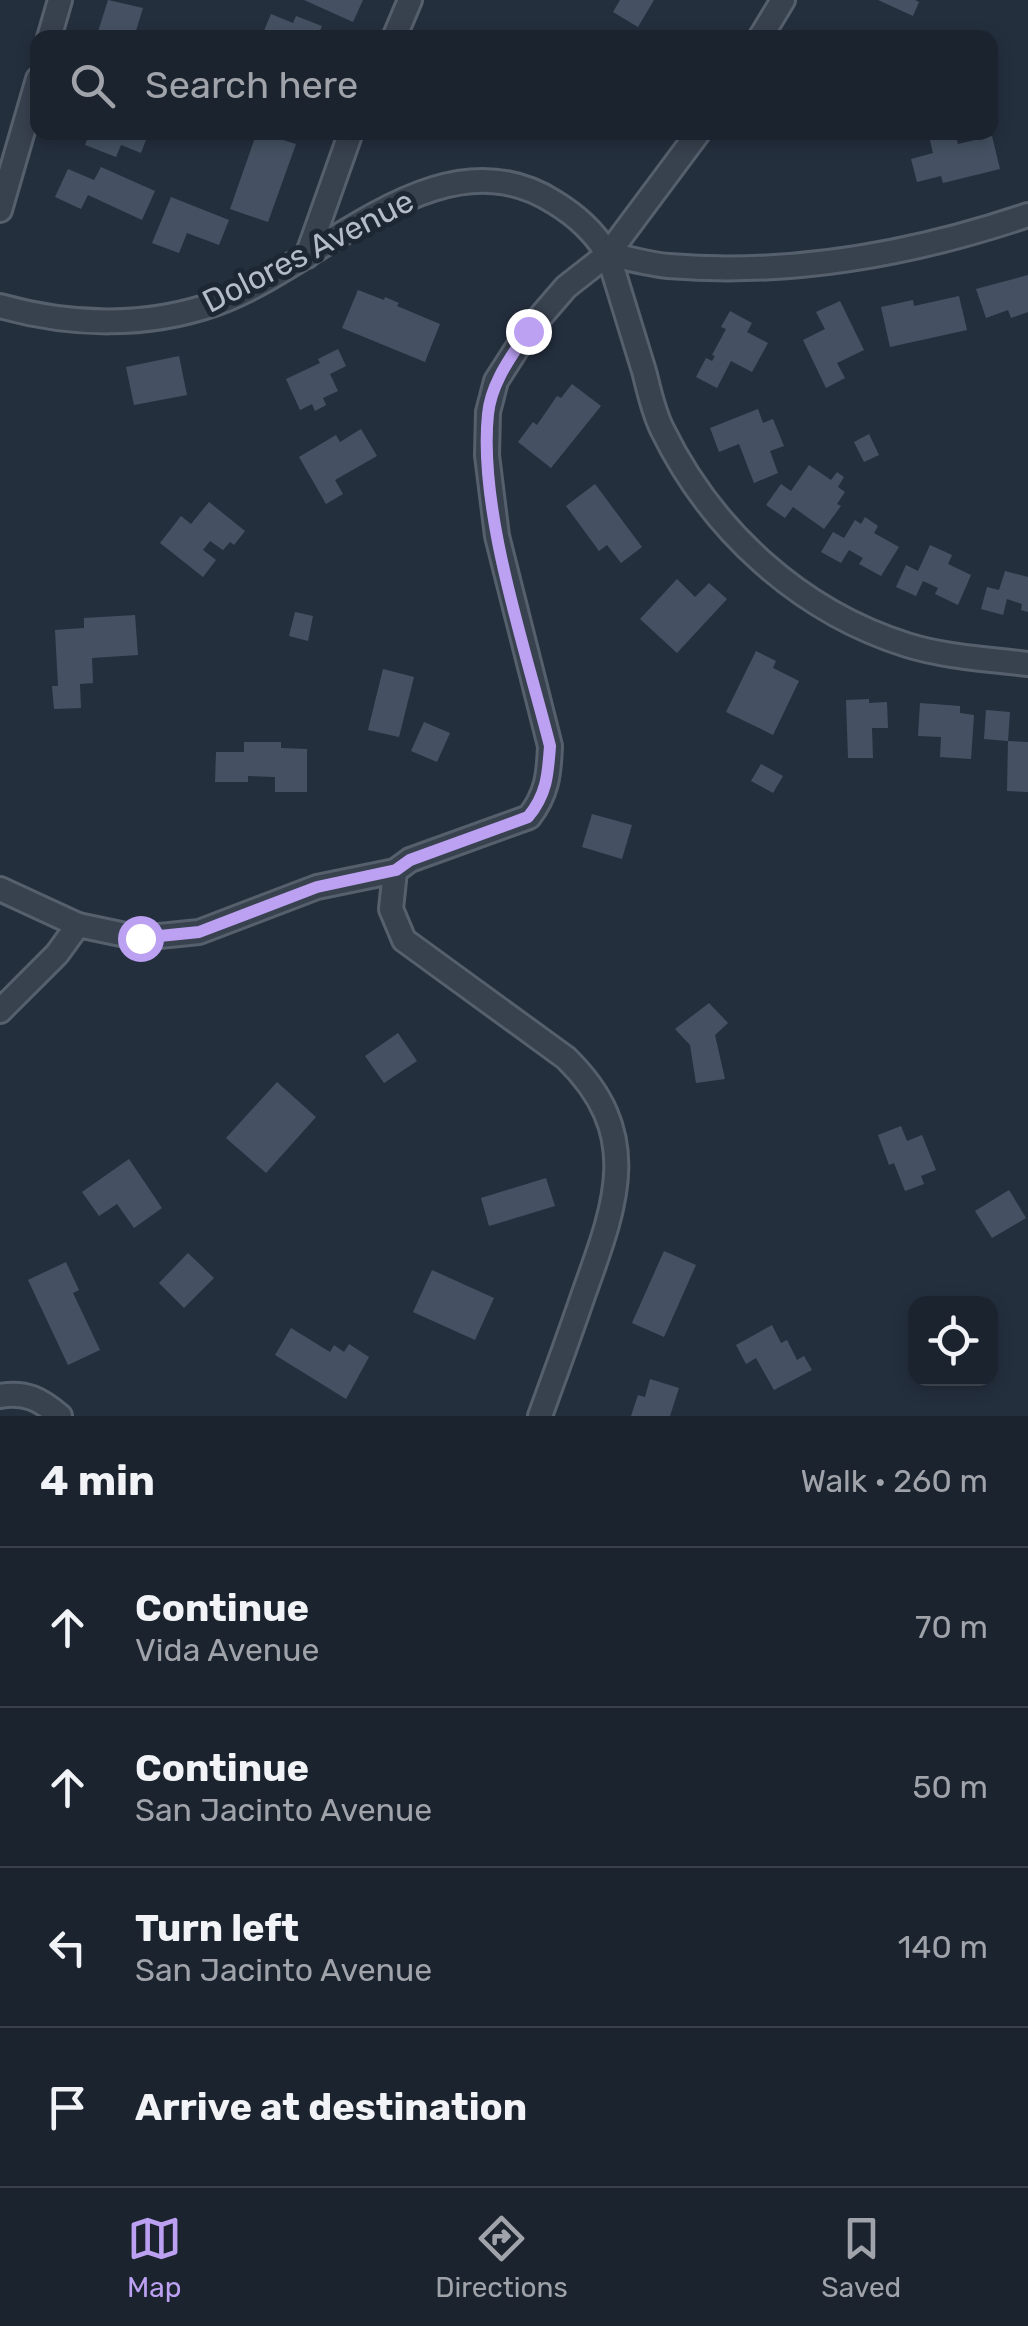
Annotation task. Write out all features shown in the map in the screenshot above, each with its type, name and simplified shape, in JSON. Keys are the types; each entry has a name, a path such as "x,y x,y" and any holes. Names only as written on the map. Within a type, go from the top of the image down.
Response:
{"street":[{"path":"51,30 60,0"},
{"path":"397,30 410,0"},
{"path":"765,30 783,0"},
{"path":"0,210 30,106"},
{"path":"307,256 348,140"},
{"path":"0,889 78,925 140,938 199,932 317,887 396,870 410,860 528,817 541,801 548,779 550,746 497,536 488,456 488,412 496,381 528,331 566,287 608,254 693,140"},
{"name":"Dolores Avenue","path":"0,306 71,321 150,319 221,301 414,194 461,181 507,181 546,196 594,232 608,254 660,425 693,487 732,534 776,576 814,602 910,646 1028,664"},
{"path":"608,254 665,266 742,268 819,263 896,252 1028,215"},
{"path":"396,870 390,909 404,940 566,1058 589,1080 609,1120 614,1142 616,1201 540,1416"},
{"path":"0,1011 57,954 78,925"},
{"path":"0,1396 28,1395 60,1416"}],"building":[{"path":"108,0 143,8 136,30 99,30"},
{"path":"304,0 363,0 353,22"},
{"path":"620,0 654,0 638,27 613,12"},
{"path":"878,0 915,0 919,2 913,16"},
{"path":"271,14 293,23 296,16 322,26 320,30 264,30"},
{"path":"87,140 146,140 141,153 121,145 116,157 85,145"},
{"path":"254,140 296,144 268,222 230,209"},
{"path":"930,140 957,140 958,144 993,140 1000,169 943,183 941,176 917,182 911,159 933,153"},
{"path":"101,167 155,191 142,220 88,195 81,209 55,197 68,169 94,180"},
{"path":"171,197 229,220 219,245 187,233 179,253 152,243"},
{"path":"1028,275 1028,312 1011,318 1008,310 986,318 976,289"},
{"path":"358,290 384,300 385,297 440,324 425,362 342,328"},
{"path":"959,296 967,330 890,347 881,307 913,300 914,306"},
{"path":"840,301 864,350 837,363 845,378 826,388 803,340 825,329 816,312"},
{"path":"730,311 752,323 747,332 768,343 752,372 731,361 717,388 696,377 706,358 712,361 715,356 712,355 726,329 721,327"},
{"path":"338,349 346,366 330,374 338,391 323,398 326,405 315,411 312,404 300,410 286,379 320,363 318,359"},
{"path":"179,356 187,395 134,405 126,367"},
{"path":"572,384 601,406 551,468 518,442"},
{"path":"758,409 763,423 773,419 784,446 770,451 778,473 754,483 739,444 719,452 710,428"},
{"path":"361,429 377,456 335,480 343,494 326,504 299,457 336,435 340,442"},
{"path":"869,434 879,455 864,462 854,442"},
{"path":"809,465 831,480 837,472 844,477 838,487 845,492 837,504 841,506 824,529 793,507 785,518 766,505 781,484 791,491"},
{"path":"595,484 642,547 621,563 607,545 599,551 566,506"},
{"path":"209,502 245,531 234,545 230,542 223,550 210,541 203,550 216,560 203,577 160,543 181,516 191,524"},
{"path":"865,517 878,526 874,533 899,547 881,576 859,564 863,558 849,550 841,563 821,552 833,532 844,538 855,520 861,524"},
{"path":"930,545 952,555 948,564 971,575 958,605 935,594 938,588 923,581 916,596 896,587 906,565 918,571"},
{"path":"1005,571 1028,577 1028,612 1021,610 1022,604 1007,599 1003,615 981,609 987,587 999,590"},
{"path":"677,579 695,597 709,583 727,599 677,653 640,619"},
{"path":"295,612 313,616 308,641 289,636"},
{"path":"135,615 138,655 92,658 93,683 80,684 81,708 54,709 52,686 58,686 55,630 84,628 84,618"},
{"path":"756,651 776,661 773,668 799,681 773,735 726,712"},
{"path":"383,669 414,677 399,737 368,730"},
{"path":"869,699 869,703 887,702 888,728 872,728 873,758 848,758 846,700"},
{"path":"920,703 960,706 960,713 974,715 971,759 940,757 941,737 918,736"},
{"path":"986,710 1010,712 1008,741 984,739"},
{"path":"424,722 450,733 437,762 411,751"},
{"path":"1008,741 1028,742 1028,792 1007,791"},
{"path":"244,742 281,742 281,748 307,749 307,792 275,792 275,777 248,776 248,782 215,782 216,752 244,752"},
{"path":"761,764 783,776 773,793 751,781"},
{"path":"592,814 632,825 622,859 582,847"},
{"path":"709,1003 728,1023 715,1035 725,1079 696,1083 690,1045 675,1029"},
{"path":"398,1033 417,1061 384,1083 365,1056"},
{"path":"277,1082 316,1117 266,1173 226,1138"},
{"path":"901,1126 907,1141 922,1135 936,1170 921,1176 924,1184 905,1191 894,1163 889,1165 878,1135"},
{"path":"129,1159 162,1208 134,1228 117,1204 99,1216 82,1192"},
{"path":"546,1178 555,1206 489,1226 481,1198"},
{"path":"1009,1190 1026,1218 992,1238 975,1211"},
{"path":"664,1251 696,1265 664,1337 632,1323"},
{"path":"188,1253 214,1278 184,1308 159,1283"},
{"path":"66,1262 79,1290 73,1293 100,1350 68,1365 28,1280"},
{"path":"432,1270 494,1298 475,1340 413,1312"},
{"path":"772,1325 781,1343 787,1340 797,1360 804,1356 812,1370 774,1390 756,1358 746,1364 736,1345"},
{"path":"291,1328 330,1352 334,1345 344,1352 349,1344 369,1357 346,1399 275,1355"},
{"path":"650,1379 679,1388 670,1416 631,1416 638,1395 645,1397"}],"route":[{"path":"140,938 199,932 317,887 396,870 410,860 528,817 541,801 548,779 550,746 497,536 488,456 488,412 496,381 528,331"}]}
